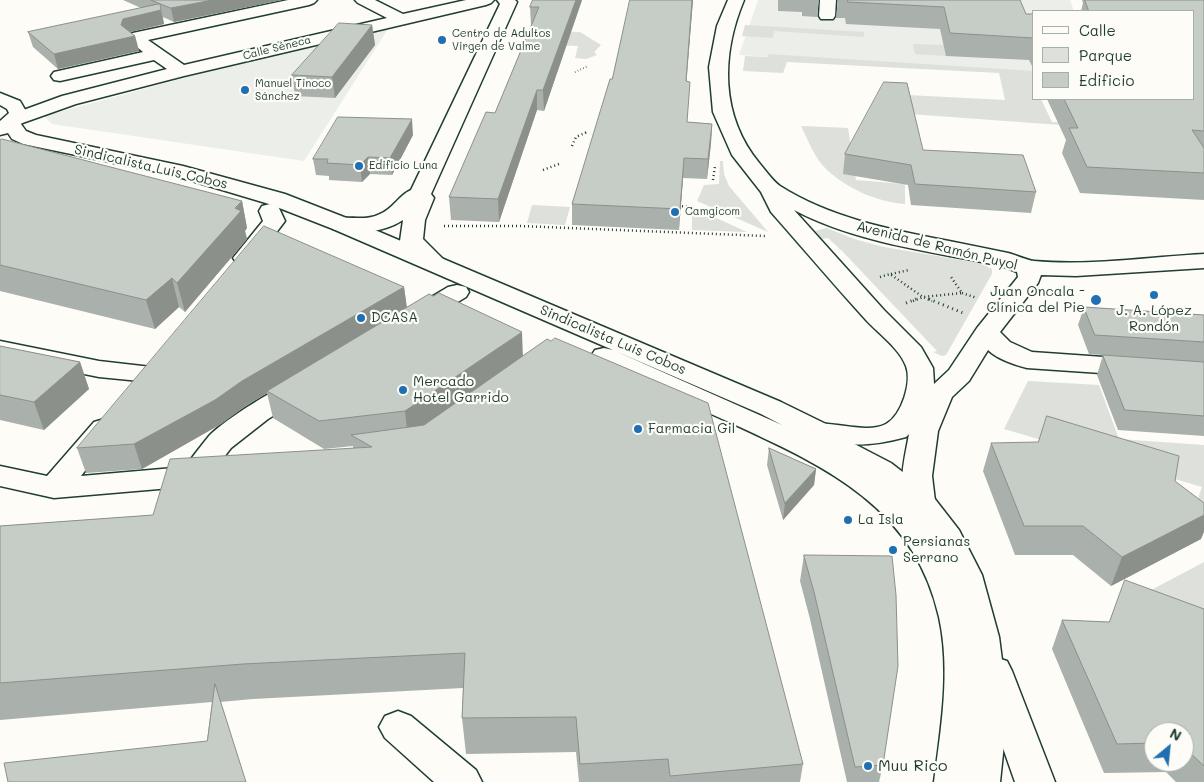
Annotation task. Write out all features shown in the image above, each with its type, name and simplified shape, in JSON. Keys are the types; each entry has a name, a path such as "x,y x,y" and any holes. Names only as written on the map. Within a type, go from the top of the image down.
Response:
{"street":[{"path":"181,71 134,38 309,0"},
{"path":"364,0 400,19"},
{"name":"Calle Séneca","path":"7,114 70,100 181,71 486,0"},
{"path":"341,224 350,226 371,225 394,216 404,208 410,197 420,194 509,2 505,0"},
{"name":"Avenida de Ramón Puyol","path":"736,0 725,26 718,66 722,112 742,155 771,190 779,207 875,315 912,353 920,368 920,396 907,419 896,431 872,436 854,436 818,431"},
{"path":"827,16 828,0"},
{"path":"60,76 157,54"},
{"name":"Sindicalista Luis Cobos","path":"7,114 19,134 30,140 210,178 277,199 341,224 771,408 818,431 830,444 880,470 920,502 942,530 965,575 981,637 989,706 980,782"},
{"name":"Sindicalista Luis Cobos","path":"0,149 78,162 187,185 270,211 457,292 566,344 810,449 855,474 884,498 919,534 942,572 956,617 963,672 960,731 954,782"},
{"name":"Avenida de Ramón Puyol","path":"771,190 806,208 846,223 889,236 1008,260 1028,268 1030,278 990,329 964,367 939,394 924,431 917,476 920,502"},
{"path":"420,194 423,198 412,229 411,241 436,264"},
{"path":"230,277 274,221 270,211"},
{"name":"Avenida de Ramón Puyol","path":"805,237 805,232 816,224 846,223"},
{"path":"1028,268 1076,268 1204,261"},
{"path":"399,327 457,292"},
{"path":"990,329 1001,348 1027,360 1204,372"},
{"path":"0,350 98,369 156,366 54,488"},
{"name":"Avenida de Ramón Puyol","path":"912,353 936,364 964,367"},
{"path":"964,367 1042,362"},
{"path":"194,476 221,442 258,413 324,372"},
{"path":"0,476 54,488 233,472"},
{"path":"981,637 1013,718 1035,782"},
{"path":"398,727 462,782"}],"path":[{"path":"575,72 588,66"},
{"path":"572,146 576,136 586,132"},
{"path":"713,180 715,160"},
{"path":"543,170 559,164"},
{"path":"675,206 693,207"},
{"path":"412,229 463,224 805,237"},
{"path":"851,286 890,274 923,297 990,329"},
{"path":"923,297 962,293 949,275"}],"shaded area":[{"path":"758,0 1070,0 1074,10 1032,10 1032,72 739,55"},
{"name":"Manuel Tinoco Sánchez","path":"388,29 304,161 52,124 44,116 236,64"}],"green space":[{"path":"745,25 864,32 864,37 774,31 773,38 742,36"},
{"path":"531,31 580,32 601,45 594,52 597,55 586,59 575,58 578,46 525,44"},
{"path":"913,44 944,45 946,56 915,54"},
{"path":"768,54 1032,71 1032,100 1041,100 1052,122 1204,130 1116,129 909,114 907,95 1005,100 999,73 787,62 783,73 743,71 745,56 768,57"},
{"path":"801,126 848,128 856,180 905,184 905,204 884,201 863,193 835,177 819,160"},
{"path":"720,161 723,161 724,174 729,186 768,232 697,201 704,185 719,184"},
{"path":"532,205 570,207 565,225 527,223"},
{"path":"692,212 703,212 747,232 692,230"},
{"path":"827,228 854,239 884,247 979,263 992,269 992,274 946,355 942,356 933,352 937,351 843,252 828,238 822,239 815,231"},
{"path":"1028,381 1099,385 1119,439 1204,445 1204,514 1195,507 1202,487 1004,429"},
{"path":"1204,562 1204,630 1136,598"}],"building":[{"path":"151,0 213,0 171,8"},
{"path":"533,0 576,0 543,90 537,90 498,199 449,197 486,112 495,113 539,7 530,7"},
{"path":"630,0 692,0 686,81 690,82 687,122 712,124 708,159 684,158 680,209 572,204 610,79 612,79"},
{"path":"848,0 1020,0 1026,14 1032,14 1032,38 950,33 944,7 848,2"},
{"path":"1085,0 1204,0 1204,131 1192,130 1204,148 1204,173 1087,167 1069,128 1078,128 1064,100 1194,100 1194,10 1089,10"},
{"path":"160,4 161,10 123,19 121,25 135,36 54,54 28,32"},
{"path":"339,23 372,25 332,77 292,75"},
{"path":"884,82 907,83 923,150 1023,155 1036,192 915,184 911,165 845,154"},
{"path":"338,117 412,119 390,158 368,157 360,165 327,163 328,159 313,159"},
{"path":"0,140 242,201 235,208 241,211 177,283 172,278 146,300 0,265"},
{"path":"264,226 404,287 242,381 215,400 134,444 77,448"},
{"path":"439,293 522,332 405,411 319,421 267,391 429,294 433,296"},
{"path":"1084,307 1204,315 1204,342 1095,335"},
{"path":"555,338 708,403 803,764 670,776 668,759 580,764 576,717 462,718 465,653 243,664 0,683 0,526 153,515 170,459 372,447 351,435 424,425 547,339 551,341"},
{"path":"0,346 80,362 34,402 0,395"},
{"path":"1103,355 1204,362 1204,416 1125,410"},
{"path":"1047,416 1179,456 1175,481 1204,503 1204,515 1122,557 1083,526 1024,526 991,443 1038,442"},
{"path":"769,448 816,469 785,503"},
{"path":"804,555 892,556 896,595 898,666 883,765 855,767"},
{"path":"1125,580 1204,609 1204,766 1194,756 1194,722 1144,722 1144,743 1117,744 1062,620 1109,622"},
{"path":"215,684 246,782 8,782 4,763 207,741"}],"place":[{"name":"Centro de Adultos Virgen de Valme","path":"442,40"},
{"name":"Manuel Tinoco Sánchez","path":"245,90"},
{"name":"Edificio Luna","path":"359,166"},
{"name":"Camgicom","path":"675,212"},
{"name":"J. A. López Rondón","path":"1154,295"},
{"name":"Juan Oncala - Clínica del Pie","path":"1096,300"},
{"name":"DCASA","path":"361,318"},
{"name":"Mercado Hotel Garrido","path":"403,390"},
{"name":"Farmacia Gil","path":"638,429"},
{"name":"La Isla","path":"848,520"},
{"name":"Persianas Serrano","path":"893,550"},
{"name":"Muu Rico","path":"868,766"}]}
